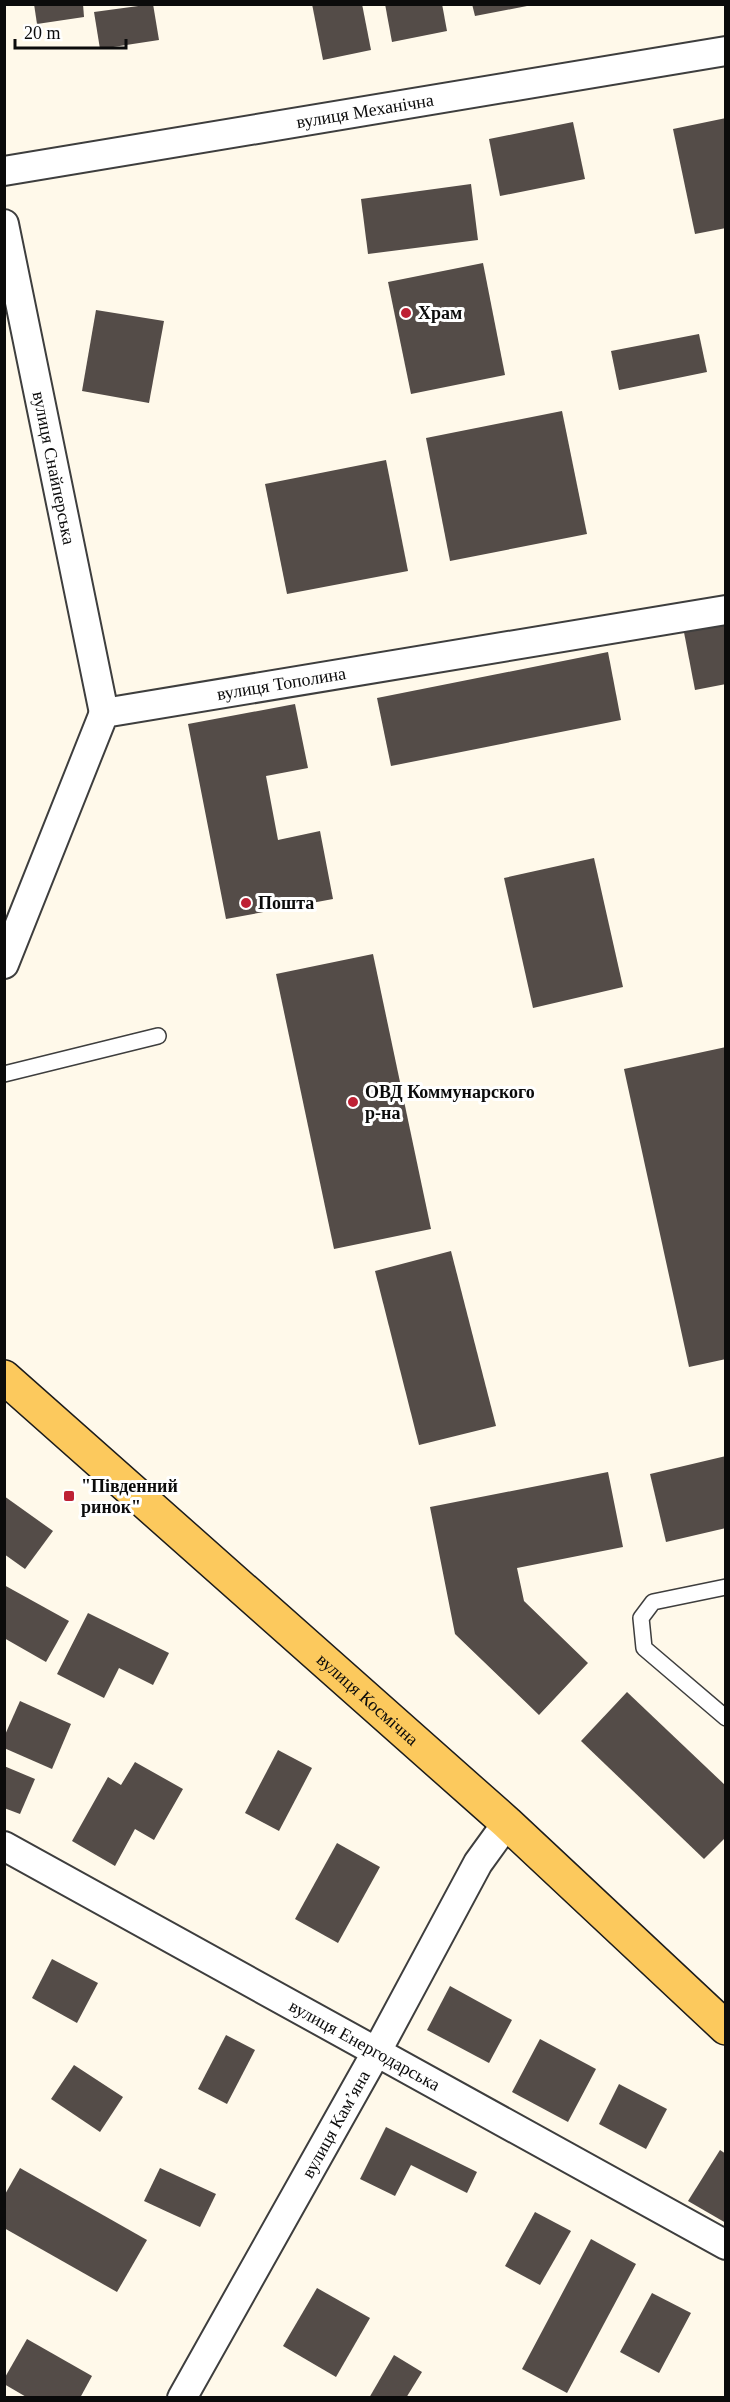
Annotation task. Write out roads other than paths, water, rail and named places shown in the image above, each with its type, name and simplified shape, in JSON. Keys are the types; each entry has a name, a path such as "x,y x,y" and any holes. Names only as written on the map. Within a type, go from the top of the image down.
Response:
{"main road":[{"name":"вулиця Космічна","path":"4,1377 507,1823 726,2028"}],"street":[{"name":"вулиця Механічна","path":"4,171 726,51"},
{"name":"вулиця Снайперська","path":"4,224 104,713"},
{"name":"вулиця Тополина","path":"104,713 726,610"},
{"path":"4,964 104,713"},
{"name":"вулиця Кам’яна","path":"182,2397 377,2051 478,1863 507,1823"},
{"name":"вулиця Енергодарська","path":"4,1846 726,2245"}],"lane":[{"path":"4,1074 158,1036"},
{"path":"724,1715 644,1648 640,1618 653,1602 726,1587"}],"place":[{"name":"Храм","path":"406,313"},
{"name":"Пошта","path":"246,903"},
{"name":"ОВД Коммунарского р-на","path":"353,1102"},
{"name":"\"Південний ринок\"","path":"69,1496"}]}
